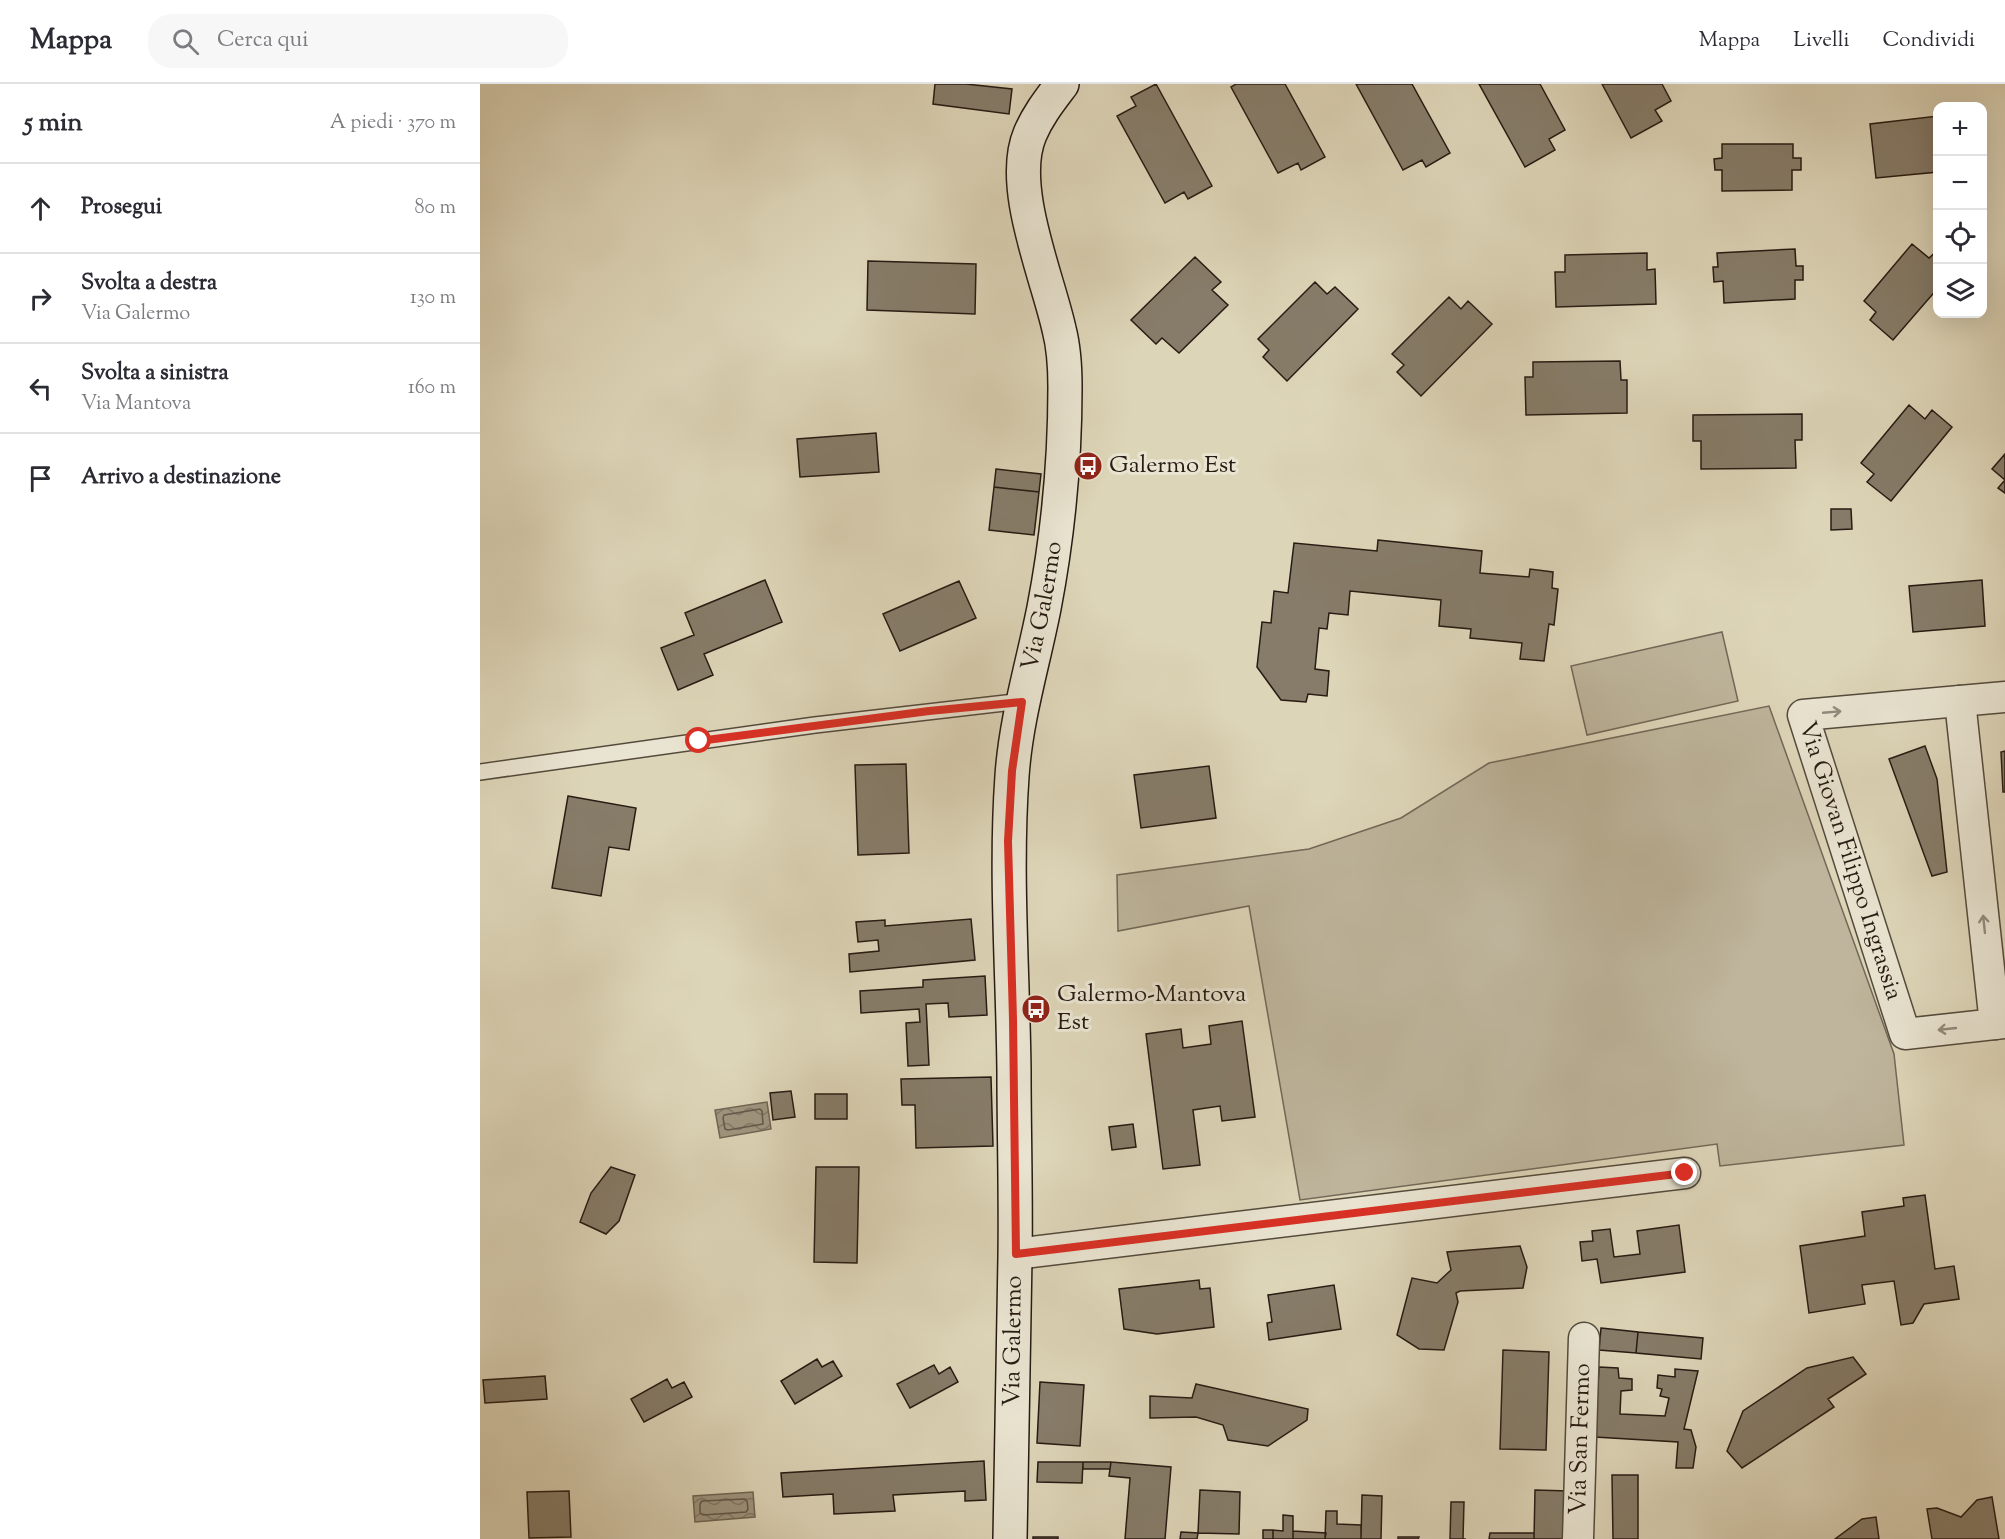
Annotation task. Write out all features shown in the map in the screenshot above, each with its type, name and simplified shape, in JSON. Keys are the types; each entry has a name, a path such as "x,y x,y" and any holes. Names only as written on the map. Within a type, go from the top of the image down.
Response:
{"main road":[{"name":"Via Galermo","path":"1010,1539 1016,1254 1008,841 1012,771 1022,702 1043,614 1054,555 1061,497 1065,428 1065,363 1060,329 1026,199 1023,167 1029,136 1044,108 1062,84"}],"street":[{"name":"Via Giovan Filippo Ingrassia","path":"2000,1024 1905,1034 1803,715 2005,697"},
{"path":"1960,701 2000,1024"},
{"path":"1016,1254 1685,1173"},
{"name":"Via San Fermo","path":"1578,1539 1584,1338"}],"lane":[{"path":"480,772 838,722 1022,702"}],"shaded area":[{"path":"1722,632 1738,701 1587,735 1571,666"},
{"path":"1769,706 1894,1054 1904,1145 1720,1166 1717,1144 1300,1200 1249,906 1118,931 1117,875 1309,849 1401,818 1489,763"}],"water":[{"path":"767,1102 771,1129 720,1138 715,1110"},
{"path":"753,1492 755,1517 695,1522 693,1496"}],"building":[{"path":"935,84 966,84 1012,89 1009,114 933,104"},
{"path":"1156,84 1212,186 1188,199 1184,192 1165,203 1117,116 1136,106 1131,97"},
{"path":"1236,84 1285,84 1325,157 1301,170 1298,163 1278,173 1231,87"},
{"path":"1356,84 1412,84 1450,153 1426,167 1422,160 1403,170"},
{"path":"1479,84 1540,84 1565,130 1549,139 1555,150 1525,167"},
{"path":"1602,84 1662,84 1671,101 1655,110 1662,121 1631,138"},
{"path":"1933,117 1933,172 1876,178 1870,124"},
{"path":"1722,144 1793,144 1793,158 1801,158 1801,170 1792,170 1792,190 1722,191 1722,170 1715,170 1714,159 1722,158"},
{"path":"1912,244 1929,258 1933,254 1933,294 1893,340 1870,320 1876,312 1864,301"},
{"path":"1795,249 1796,266 1803,266 1803,280 1795,280 1795,299 1724,303 1723,281 1714,282 1713,267 1718,267 1717,253"},
{"path":"1647,253 1647,270 1655,269 1656,304 1556,307 1555,272 1565,272 1565,255"},
{"path":"1195,257 1221,282 1212,290 1228,305 1179,353 1162,338 1156,344 1131,320"},
{"path":"868,261 976,264 975,314 867,310"},
{"path":"1315,282 1327,294 1335,287 1358,309 1287,381 1263,357 1269,350 1258,339"},
{"path":"1449,297 1461,309 1468,301 1492,324 1421,396 1397,372 1404,365 1392,354"},
{"path":"1620,361 1621,380 1627,380 1627,413 1526,415 1525,377 1533,377 1533,362"},
{"path":"1909,405 1925,419 1932,410 1952,427 1891,501 1867,482 1874,474 1861,463"},
{"path":"1802,414 1802,440 1795,440 1796,468 1701,469 1701,441 1693,441 1693,415"},
{"path":"876,433 879,472 800,477 797,439"},
{"path":"2005,454 2005,480 1992,469"},
{"path":"996,469 1041,474 1039,492 994,487"},
{"path":"2005,480 2005,493 1998,488"},
{"path":"994,487 1039,492 1034,535 989,530"},
{"path":"1831,509 1851,509 1852,529 1831,530"},
{"path":"1378,540 1482,551 1480,573 1529,577 1530,569 1553,572 1552,588 1558,589 1554,625 1549,624 1544,661 1520,659 1522,643 1470,638 1471,629 1439,626 1441,600 1350,591 1348,615 1329,613 1327,629 1319,628 1315,669 1329,671 1327,696 1308,694 1306,702 1281,700 1257,667 1262,622 1271,623 1274,591 1288,593 1294,543 1377,551"},
{"path":"765,580 782,622 704,654 713,675 678,690 661,648 694,635 685,613"},
{"path":"1982,580 1985,626 1913,632 1909,586"},
{"path":"959,581 976,618 900,651 883,614"},
{"path":"1925,746 1937,779 1947,872 1932,876 1889,759"},
{"path":"2005,751 2005,792 2003,792 2001,752"},
{"path":"906,764 909,853 858,855 855,765"},
{"path":"1209,766 1216,818 1141,828 1134,775"},
{"path":"568,796 636,808 629,850 609,847 601,896 552,888"},
{"path":"971,919 975,960 850,972 849,954 879,951 878,940 858,942 856,922 885,920 885,926"},
{"path":"985,976 987,1015 949,1017 948,1003 926,1004 929,1065 908,1066 906,1023 920,1022 919,1009 861,1013 860,991 923,987 923,980"},
{"path":"1242,1021 1255,1117 1222,1121 1220,1106 1193,1110 1200,1165 1163,1169 1146,1034 1181,1029 1183,1048 1211,1044 1209,1026"},
{"path":"991,1077 993,1146 916,1148 915,1105 902,1105 901,1079"},
{"path":"791,1091 795,1117 773,1120 770,1093"},
{"path":"815,1094 847,1094 847,1119 815,1119"},
{"path":"1133,1124 1136,1147 1112,1150 1109,1127"},
{"path":"611,1167 635,1175 619,1221 606,1234 580,1222 591,1193"},
{"path":"816,1167 859,1167 857,1263 814,1262"},
{"path":"1925,1195 1935,1269 1954,1266 1959,1299 1924,1304 1913,1323 1901,1325 1894,1281 1862,1285 1865,1304 1809,1313 1800,1246 1865,1236 1862,1212 1904,1206 1903,1198"},
{"path":"1679,1225 1685,1272 1601,1283 1597,1259 1582,1261 1580,1242 1593,1241 1592,1231 1610,1229 1614,1257 1640,1254 1637,1231"},
{"path":"1520,1246 1527,1267 1523,1288 1456,1293 1458,1302 1444,1350 1419,1349 1397,1335 1412,1278 1437,1283 1451,1270 1447,1252"},
{"path":"1199,1280 1200,1289 1210,1288 1214,1327 1157,1334 1124,1329 1119,1289"},
{"path":"1334,1285 1341,1329 1269,1340 1267,1323 1272,1322 1268,1295"},
{"path":"1601,1328 1638,1332 1636,1353 1599,1350"},
{"path":"1638,1332 1703,1338 1701,1359 1636,1353"},
{"path":"1503,1350 1549,1352 1546,1450 1500,1449"},
{"path":"1853,1357 1866,1374 1828,1399 1834,1407 1742,1468 1727,1451 1743,1411 1807,1368"},
{"path":"817,1359 822,1367 833,1361 842,1376 795,1404 781,1381"},
{"path":"934,1365 939,1374 950,1367 958,1382 910,1408 897,1384"},
{"path":"1599,1367 1618,1368 1619,1378 1632,1379 1632,1390 1621,1391 1620,1414 1665,1416 1669,1398 1660,1396 1662,1389 1657,1388 1658,1375 1675,1377 1675,1369 1698,1371 1684,1429 1691,1430 1696,1447 1693,1468 1676,1468 1678,1442 1595,1437"},
{"path":"545,1376 547,1399 485,1403 483,1380"},
{"path":"667,1379 672,1388 684,1382 692,1397 644,1422 631,1399"},
{"path":"1040,1382 1084,1385 1080,1446 1037,1443"},
{"path":"1196,1384 1308,1409 1307,1420 1268,1446 1228,1440 1223,1425 1196,1417 1150,1418 1150,1396 1192,1398"},
{"path":"984,1461 986,1500 965,1501 965,1491 893,1495 895,1511 834,1514 833,1494 783,1497 781,1473"},
{"path":"1038,1462 1083,1462 1082,1483 1037,1482"},
{"path":"1083,1462 1111,1462 1110,1469 1083,1469"},
{"path":"1111,1462 1171,1467 1165,1539 1125,1539 1130,1478 1109,1476"},
{"path":"1612,1475 1638,1475 1638,1539 1613,1539"},
{"path":"1200,1490 1240,1492 1239,1534 1198,1533"},
{"path":"1535,1490 1569,1491 1569,1539 1534,1539"},
{"path":"569,1491 571,1537 529,1538 527,1492"},
{"path":"1362,1495 1382,1496 1381,1539 1361,1539"},
{"path":"1992,1497 1999,1539 1932,1539 1927,1509 1937,1508 1961,1517 1977,1500"},
{"path":"1451,1502 1464,1502 1463,1539 1450,1539"},
{"path":"1326,1511 1337,1511 1337,1524 1361,1525 1361,1539 1325,1539"},
{"path":"1283,1515 1293,1516 1293,1539 1273,1539 1273,1530 1283,1531"},
{"path":"1876,1517 1879,1539 1835,1539 1862,1519"},
{"path":"1263,1530 1273,1530 1273,1539 1263,1539"},
{"path":"1293,1531 1326,1533 1325,1539 1293,1539"},
{"path":"1181,1532 1198,1533 1197,1539 1180,1539"},
{"path":"1490,1533 1534,1533 1534,1539 1489,1539"},
{"path":"1033,1537 1058,1537 1058,1539 1033,1539"},
{"path":"1398,1537 1419,1537 1418,1539 1398,1539"}],"place":[{"name":"Galermo Est","path":"1088,466"},
{"name":"Galermo-Mantova Est","path":"1036,1009"}],"route":[{"path":"699,741 929,711 1022,702 1012,771 1008,841 1016,1254 1685,1173"}]}
